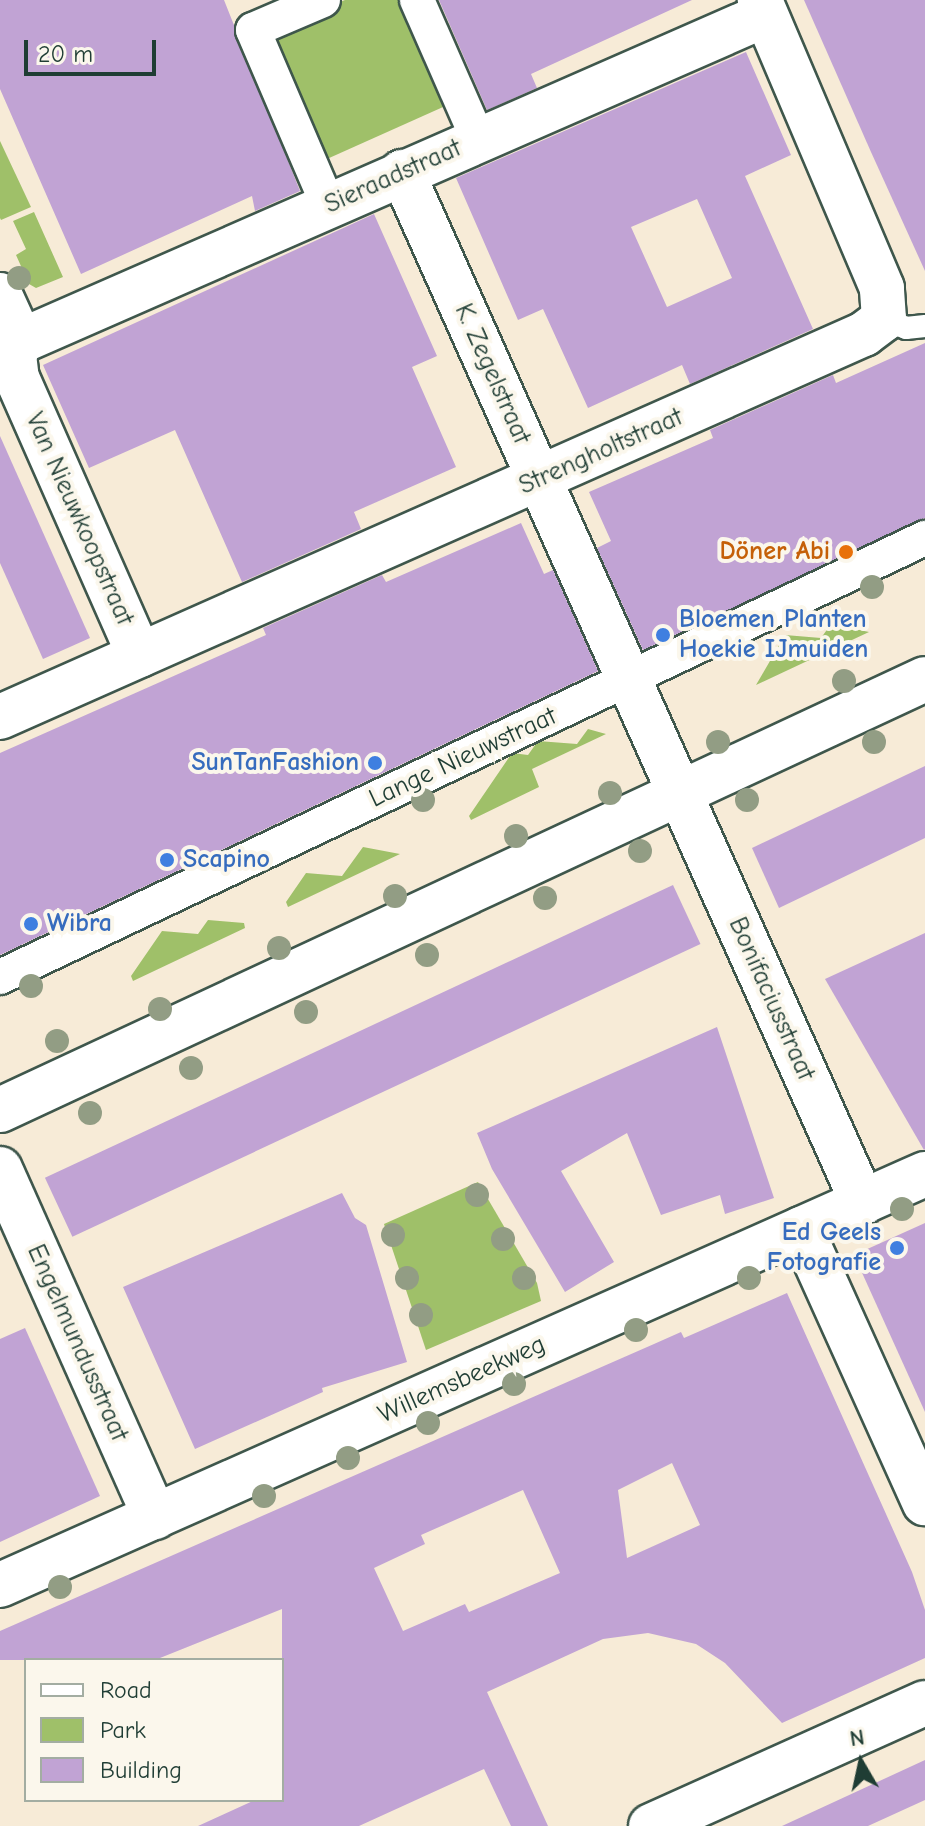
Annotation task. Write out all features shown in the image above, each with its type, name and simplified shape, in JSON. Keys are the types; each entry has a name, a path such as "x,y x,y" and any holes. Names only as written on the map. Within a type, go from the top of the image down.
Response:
{"street":[{"path":"323,0 253,30 328,205"},
{"path":"417,0 478,139"},
{"name":"Sieraadstraat","path":"21,341 478,139 763,8"},
{"name":"Strengholtstraat","path":"0,717 864,334 905,323 882,288 763,8"},
{"name":"K. Zegelstraat","path":"402,172 682,795"},
{"name":"Van Nieuwkoopstraat","path":"0,295 21,341 14,355 17,378 139,655"},
{"name":"Lange Nieuwstraat","path":"0,977 925,538"},
{"path":"0,1110 682,795 925,679"},
{"name":"Bonifaciusstraat","path":"682,795 863,1203"},
{"name":"Engelmundusstraat","path":"0,1169 155,1517"},
{"name":"Willemsbeekweg","path":"0,1585 925,1174"},
{"path":"801,1229 925,1503"},
{"path":"651,1826 925,1703"}],"green space":[{"path":"345,0 405,0 452,103 318,163 260,34"},
{"path":"0,141 31,207 1,220 0,218"},
{"path":"34,212 63,277 36,288 29,284 16,255 26,249 13,221"},
{"path":"831,624 869,632 756,685 785,635 821,638"},
{"path":"588,729 606,734 532,769 539,787 471,820 469,816 512,753 528,755 538,741 577,744"},
{"path":"363,847 400,854 288,907 286,902 306,873 342,876"},
{"path":"208,920 244,923 245,928 133,981 131,976 162,931 198,934"},
{"path":"478,1182 537,1283 541,1301 426,1350 384,1224"}],"building":[{"path":"0,0 224,0 300,191 255,211 252,196 81,274 0,89"},
{"path":"439,0 692,0 531,74 537,88 487,110"},
{"path":"804,0 925,0 925,271 871,152"},
{"path":"746,52 791,155 745,176 813,329 690,384 682,365 588,408 543,309 518,320 456,178","holes":["697,199 732,278 667,307 631,227"]},
{"path":"374,214 437,356 412,367 456,467 354,512 361,529 242,582 175,430 89,468 43,365"},
{"path":"925,343 925,518 643,650 597,548 611,541 589,492 713,438 710,430 833,375 836,383"},
{"path":"0,436 90,638 43,659 0,563"},
{"path":"521,523 544,574 553,570 598,671 0,955 0,753 266,635 263,628 382,575 386,582"},
{"path":"925,766 925,838 779,908 752,848"},
{"path":"673,885 700,944 72,1237 45,1178"},
{"path":"925,933 925,1149 924,1150 825,979"},
{"path":"717,1027 774,1198 725,1214 720,1195 661,1215 627,1133 561,1171 614,1262 565,1292 492,1169 477,1133"},
{"path":"342,1193 355,1218 366,1225 407,1362 322,1388 323,1392 195,1449 123,1287"},
{"path":"925,1223 925,1412 854,1255"},
{"path":"787,1293 912,1572 925,1610 925,1658 782,1723 725,1663 696,1644 648,1633 603,1639 487,1692 548,1826 511,1826 484,1769 359,1826 198,1826 251,1802 284,1802 282,1609 160,1658 0,1660 0,1631 681,1332 684,1338","holes":["672,1463 700,1525 627,1558 618,1490","523,1490 560,1573 469,1612 465,1604 403,1631 374,1568 425,1544 421,1535"]},
{"path":"25,1328 100,1496 0,1542 0,1339"},
{"path":"925,1760 925,1800 868,1826 782,1826"}],"place":[{"name":"Döner Abi","path":"846,552"},
{"name":"Bloemen Planten Hoekie IJmuiden","path":"663,635"},
{"name":"SunTanFashion","path":"375,763"},
{"name":"Scapino","path":"167,860"},
{"name":"Wibra","path":"31,924"},
{"name":"Ed Geels Fotografie","path":"897,1248"}]}
